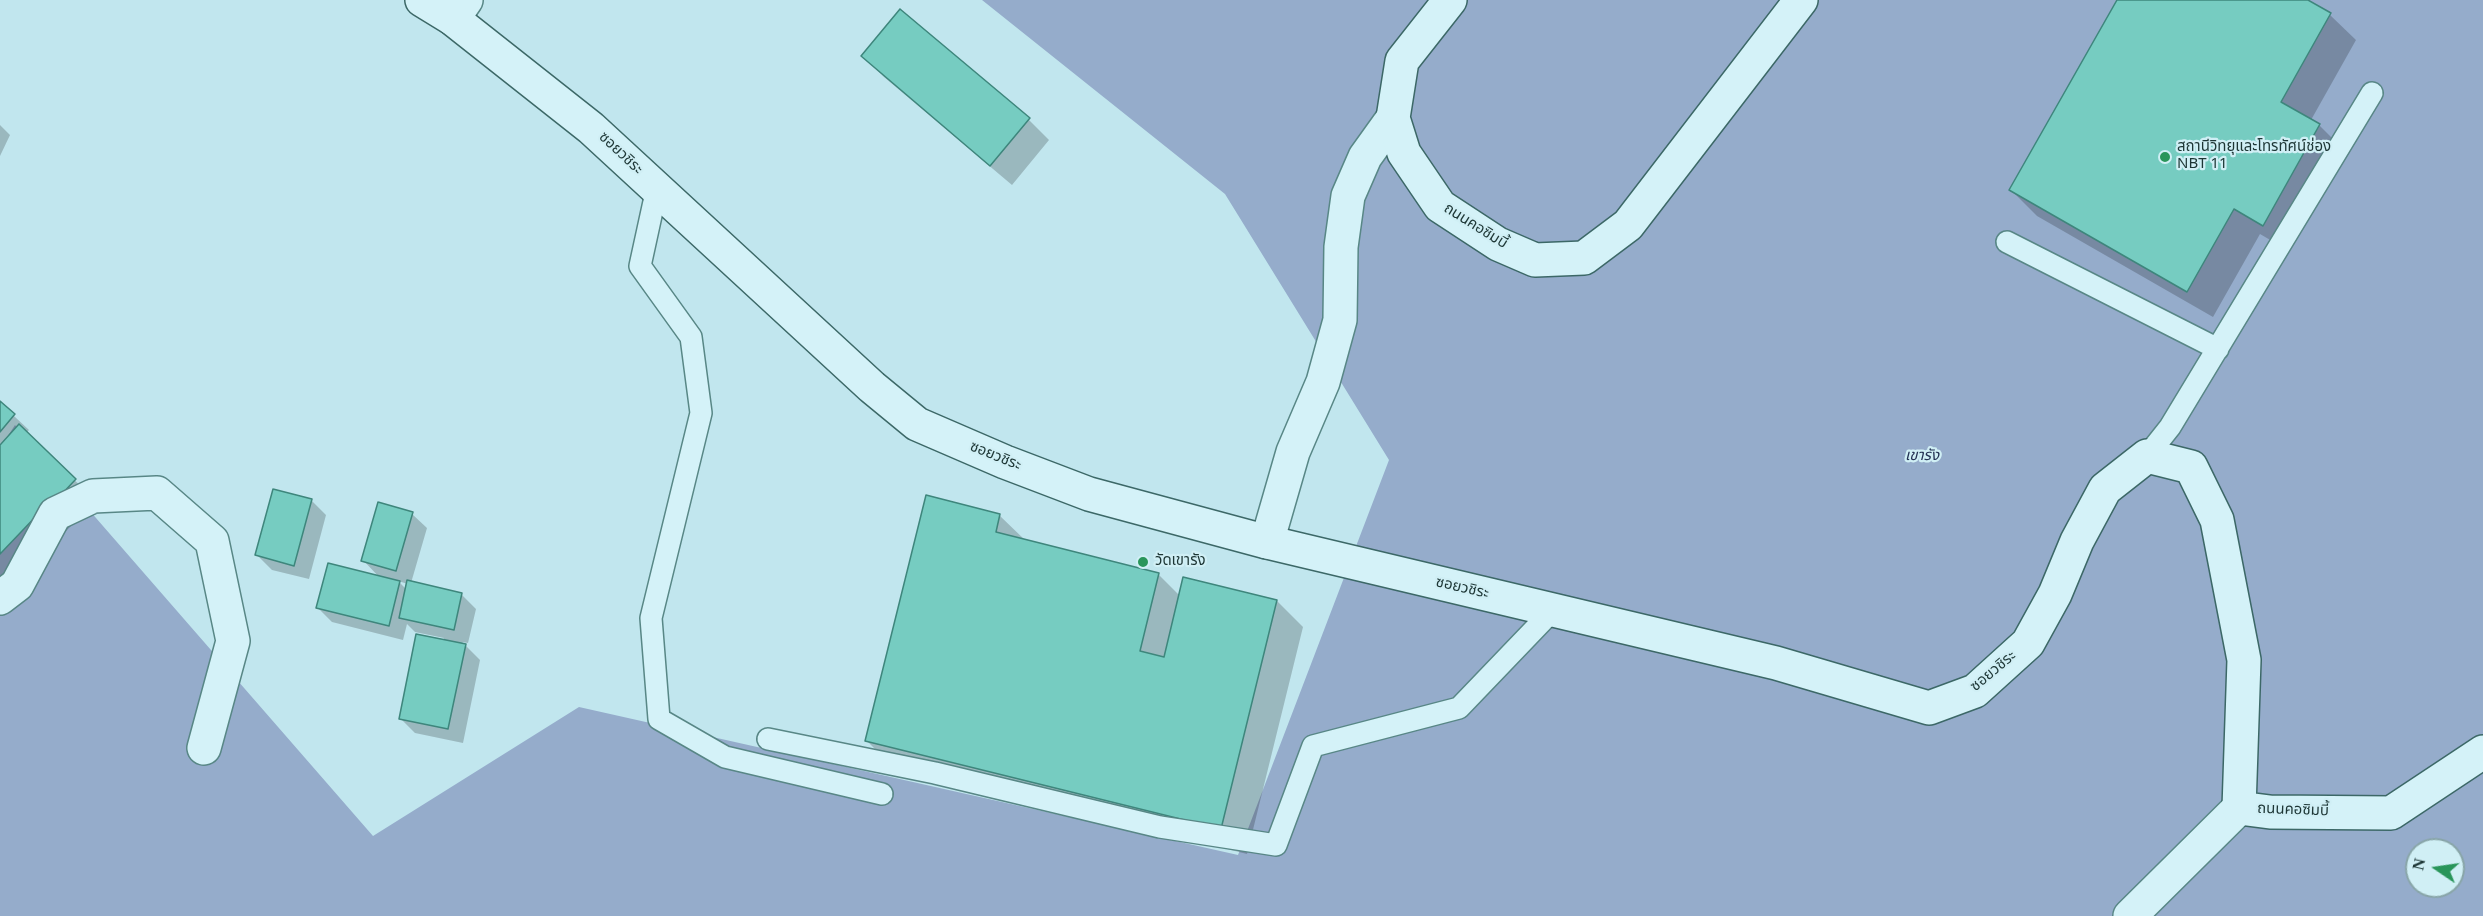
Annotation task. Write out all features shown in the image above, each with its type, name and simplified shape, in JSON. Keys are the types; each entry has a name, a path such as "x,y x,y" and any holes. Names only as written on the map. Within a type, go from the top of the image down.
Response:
{"street":[{"name":"ซอยวชิระ","path":"422,0 459,10 657,188 872,387 917,424 1005,462 1089,494 1267,542 1776,663 1929,708 1975,691 2028,643 2055,594 2076,541 2105,489 2147,456"},
{"name":"ถนนคอซิมบี้","path":"1450,0 1402,61 1393,118 1404,153 1440,206 1498,244 1535,260 1584,258 1628,225 1801,0"},
{"path":"1267,542 1293,452 1323,382 1340,320 1341,247 1348,196 1365,157 1393,118"},
{"path":"2147,456 2191,467 2217,520 2244,660 2239,808"},
{"path":"0,598 17,585 55,514 93,496 157,493 212,541 233,641 204,748"},
{"name":"ถนนคอซิมบี้","path":"2130,916 2239,808 2270,812 2391,813 2483,752"}],"lane":[{"path":"2147,456 2169,427 2218,349 2372,93"},
{"path":"657,188 640,266 692,337 701,413 651,618 659,719 725,757 882,794"},
{"path":"2007,242 2218,349"},
{"path":"768,740 935,773 1160,827 1276,845 1313,746 1459,708 1553,610"}],"green space":[{"name":"เขารัง","path":"982,0 2483,0 2483,916 0,916 0,448 15,425 373,836 579,707 1238,855 1389,460 1225,194"}],"building":[{"name":"สถานีวิทยุและโทรทัศน์ช่อง NBT 11","path":"2117,0 2308,0 2331,13 2281,102 2320,124 2263,226 2234,209 2187,292 2009,190"},
{"path":"900,9 1030,118 990,166 861,56"},
{"path":"0,401 15,414 0,432"},
{"path":"19,424 76,479 44,513 41,511 0,554 0,445"},
{"path":"273,489 312,499 294,566 255,555"},
{"path":"926,495 1000,514 996,532 1159,573 1140,651 1164,657 1183,577 1277,600 1221,829 865,741"},
{"path":"378,502 413,512 396,571 361,561"},
{"path":"328,563 400,581 389,626 316,608"},
{"path":"407,580 462,593 454,630 399,618"},
{"path":"416,634 466,644 448,729 399,719"}],"place":[{"name":"สถานีวิทยุและโทรทัศน์ช่อง NBT 11","path":"2165,157"},
{"name":"วัดเขารัง","path":"1143,562"}]}
